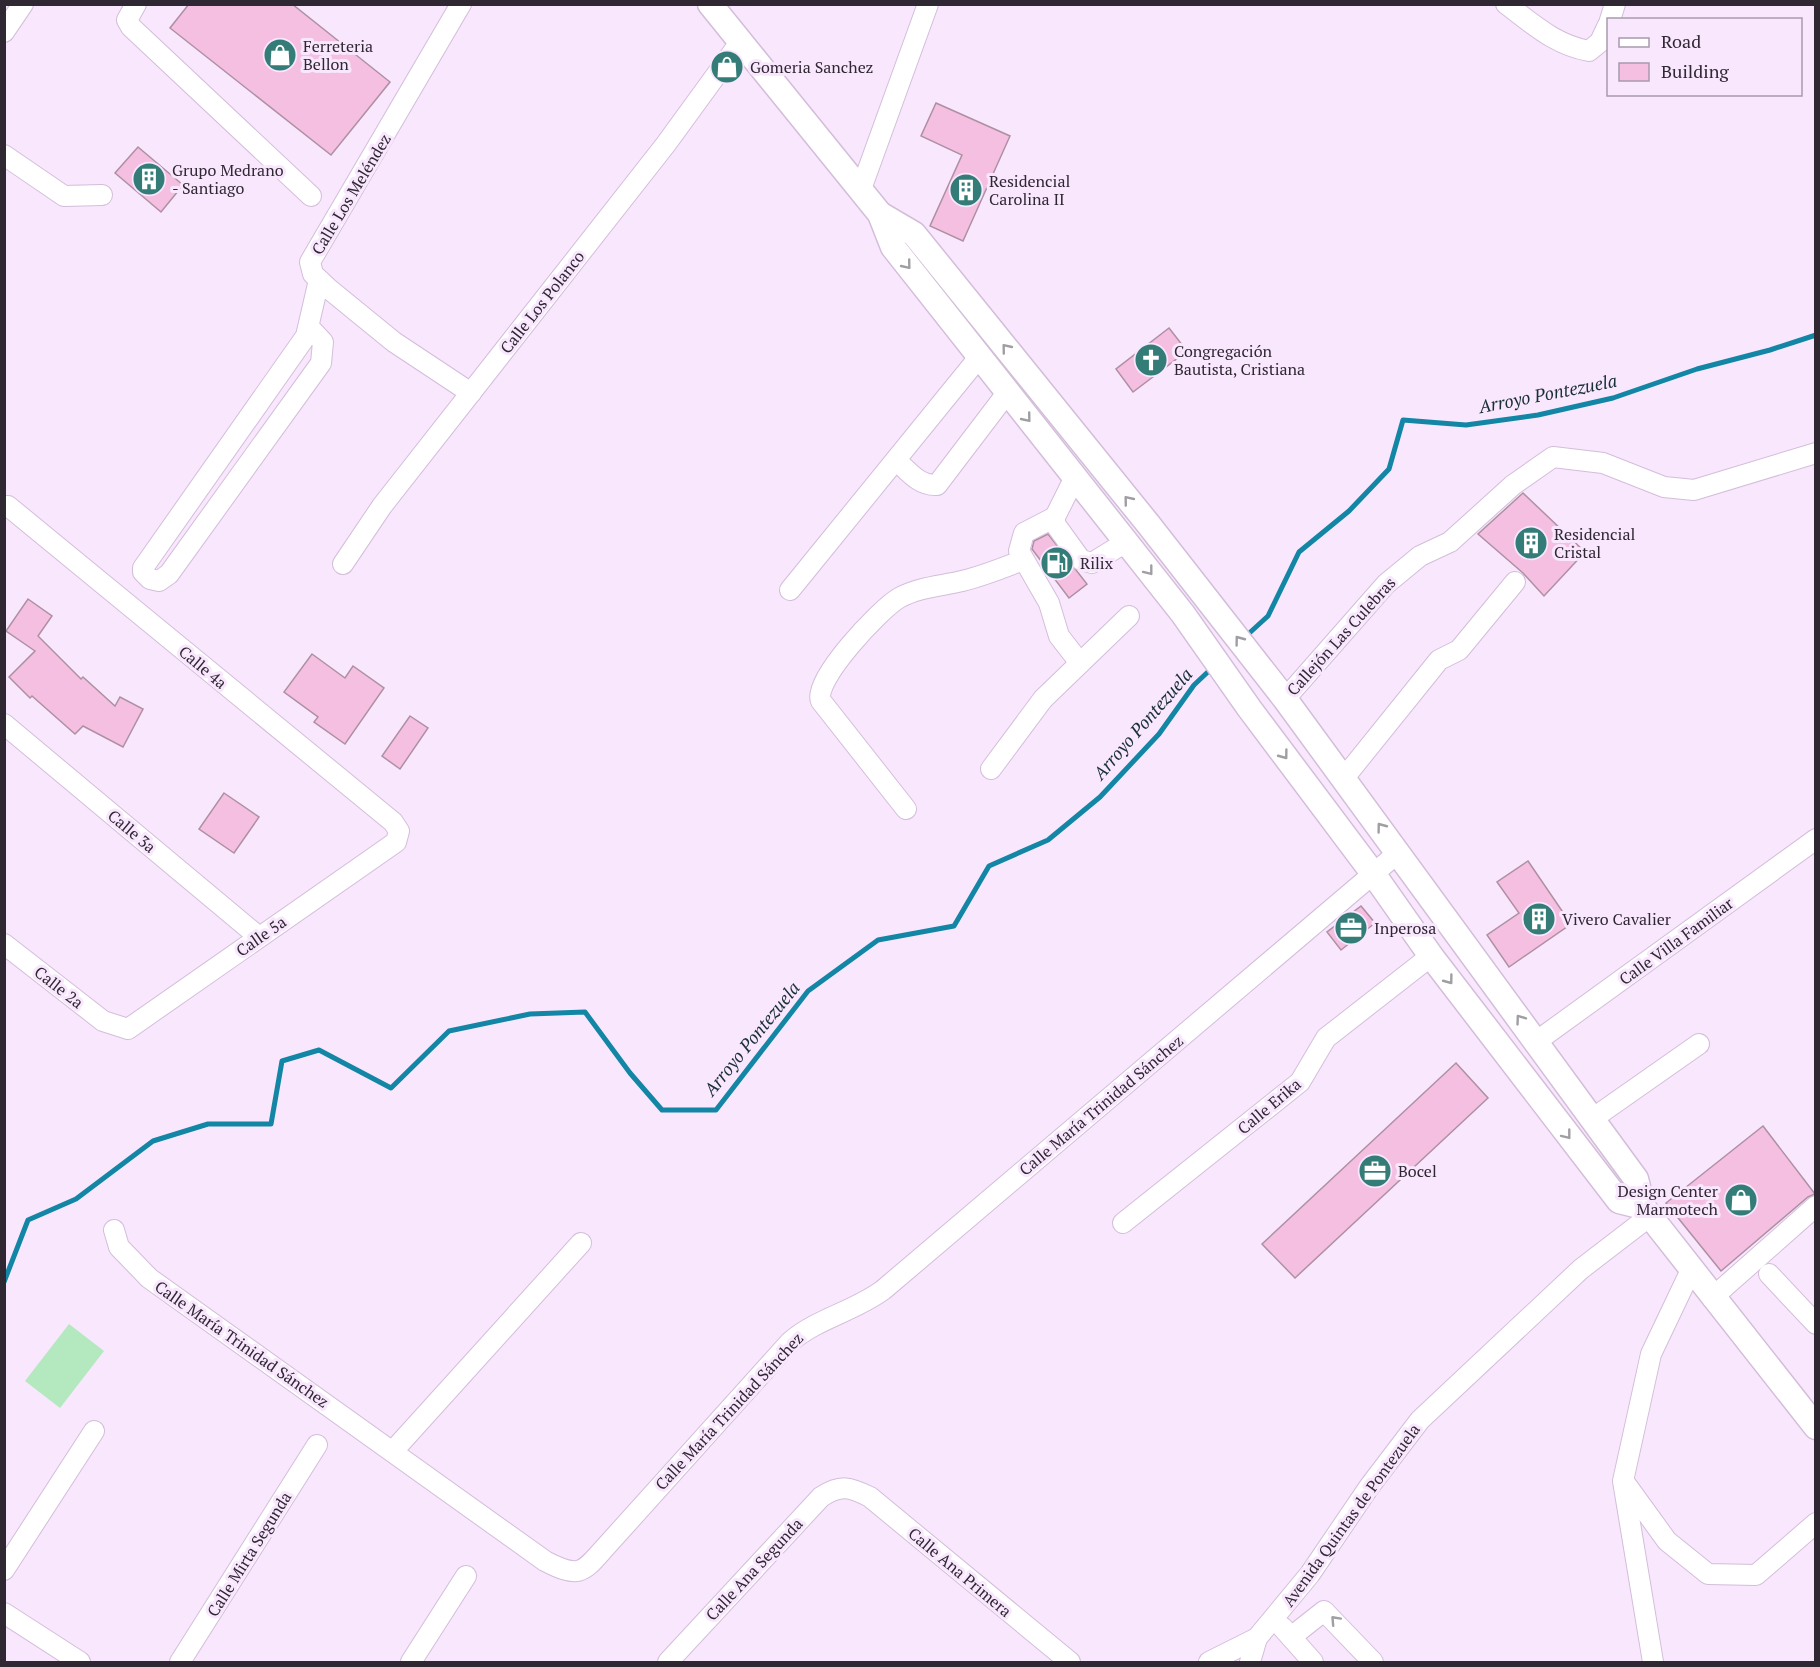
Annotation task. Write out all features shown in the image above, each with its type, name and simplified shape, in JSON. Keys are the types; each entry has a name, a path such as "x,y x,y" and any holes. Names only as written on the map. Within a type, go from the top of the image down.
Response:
{"main road":[{"path":"711,5 880,214 893,247 1183,614 1431,956 1619,1200 1647,1212"},
{"path":"880,214 914,234 1204,595 1279,692 1399,852 1636,1179 1647,1212 1815,1427"}],"street":[{"path":"4,32 23,4"},
{"path":"136,4 127,20 131,27 311,196"},
{"name":"Calle Los Meléndez","path":"461,4 310,262 313,274 319,280 394,342 471,393"},
{"path":"861,189 928,4"},
{"path":"1506,4 1554,41 1589,51 1600,42 1607,27"},
{"name":"Calle Los Polanco","path":"343,564 382,506 666,144 741,40"},
{"path":"4,155 64,196 102,195"},
{"path":"309,327 323,342 321,363 169,574 159,581 150,579 143,572 143,568 306,336 319,280"},
{"path":"790,590 980,356"},
{"path":"896,460 918,481 927,485 937,485 1007,393"},
{"name":"Callejón Las Culebras","path":"1279,692 1386,584 1420,556 1450,542 1513,485 1553,457 1603,463 1664,487 1694,490 1815,453"},
{"path":"1075,477 1055,517 1024,533 1019,551 1049,603 1059,636 1080,663"},
{"name":"Calle 4a","path":"4,506 393,822 399,831"},
{"path":"1055,517 1058,531 1084,562 1095,561 1126,542"},
{"path":"906,809 821,701 819,690 831,668 899,598 995,571 1023,560"},
{"path":"1344,778 1439,660 1459,650 1515,582"},
{"path":"991,769 1043,699 1129,616"},
{"name":"Calle 3a","path":"4,724 259,937"},
{"name":"Calle 5a","path":"115,1026 128,1029 396,842 399,831"},
{"name":"Calle Villa Familiar","path":"1537,1041 1815,839"},
{"name":"Calle María Trinidad Sánchez","path":"114,1230 119,1247 149,1278 545,1561 571,1573 580,1572 610,1542 790,1341 807,1327 863,1305 883,1290 1131,1081 1372,872 1399,852"},
{"name":"Calle 2a","path":"4,944 103,1022 115,1026"},
{"name":"Calle Erika","path":"1123,1223 1300,1082 1326,1038 1431,956"},
{"path":"1592,1119 1699,1044"},
{"path":"1712,1298 1815,1206"},
{"name":"Avenida Quintas de Pontezuela","path":"1209,1662 1257,1638 1310,1574 1369,1487 1420,1420 1581,1269 1647,1212"},
{"path":"393,1451 581,1243"},
{"path":"1653,1662 1623,1481 1651,1354 1692,1270"},
{"path":"1769,1274 1815,1324"},
{"path":"4,1570 94,1431"},
{"name":"Calle Mirta Segunda","path":"180,1662 317,1444"},
{"path":"1623,1481 1667,1541 1708,1574 1756,1575 1815,1523"},
{"name":"Calle Ana Segunda","path":"671,1661 821,1497 834,1489 847,1486"},
{"name":"Calle Ana Primera","path":"847,1486 870,1497 1070,1662"},
{"path":"411,1662 466,1576"},
{"path":"1291,1637 1324,1611 1373,1662"},
{"path":"4,1613 80,1662"},
{"path":"1274,1618 1313,1662"},
{"path":"1250,1662 1257,1638"}],"green space":[{"path":"69,1324 104,1351 60,1408 25,1381"}],"building":[{"name":"Ferreteria Bellon","path":"189,4 292,4 390,82 331,155 170,28"},
{"name":"Residencial Carolina II","path":"936,103 1010,136 963,241 930,226 962,155 921,136"},
{"name":"Grupo Medrano - Santiago","path":"138,147 183,185 161,212 115,173"},
{"name":"Congregación Bautista, Cristiana","path":"1169,328 1187,351 1133,392 1116,369"},
{"name":"Residencial Cristal","path":"1523,493 1585,552 1544,596 1523,573 1478,534"},
{"name":"Rilix","path":"1048,534 1087,584 1069,598 1032,549 1034,541"},
{"path":"28,599 52,616 38,636 81,679 83,677 115,706 120,697 143,709 123,747 83,726 75,734 32,696 30,698 9,677 35,651 6,631"},
{"path":"312,654 345,678 353,666 384,688 345,744 314,722 318,717 284,692"},
{"path":"410,716 428,728 400,769 382,756"},
{"path":"224,793 259,817 234,853 199,829"},
{"name":"Vivero Cavalier","path":"1528,861 1571,924 1509,967 1487,935 1519,913 1497,882"},
{"name":"Inperosa","path":"1361,906 1375,923 1341,950 1327,932"},
{"name":"Bocel","path":"1456,1063 1488,1098 1295,1278 1262,1244"},
{"name":"Design Center Marmotech","path":"1763,1126 1815,1194 1808,1197 1721,1271 1666,1203"}],"waterway":[{"name":"Arroyo Pontezuela","path":"1245,637 1268,616 1299,552 1349,511 1389,469 1403,420 1466,425 1538,415 1613,398 1697,369 1816,335"},
{"name":"Arroyo Pontezuela","path":"4,1282 28,1220 76,1199 153,1141 208,1124 271,1124 282,1061 319,1050 391,1088 449,1031 530,1014 585,1012 630,1073 662,1110 716,1110 808,991 878,940 954,926 989,866 1048,840 1100,797 1159,734 1194,685 1212,668"}],"place":[{"name":"Ferreteria Bellon","path":"280,55"},
{"name":"Gomeria Sanchez","path":"727,67"},
{"name":"Grupo Medrano - Santiago","path":"149,179"},
{"name":"Residencial Carolina II","path":"966,190"},
{"name":"Congregación Bautista, Cristiana","path":"1151,360"},
{"name":"Residencial Cristal","path":"1531,543"},
{"name":"Rilix","path":"1057,563"},
{"name":"Vivero Cavalier","path":"1539,919"},
{"name":"Inperosa","path":"1351,928"},
{"name":"Bocel","path":"1375,1171"},
{"name":"Design Center Marmotech","path":"1741,1200"}]}
